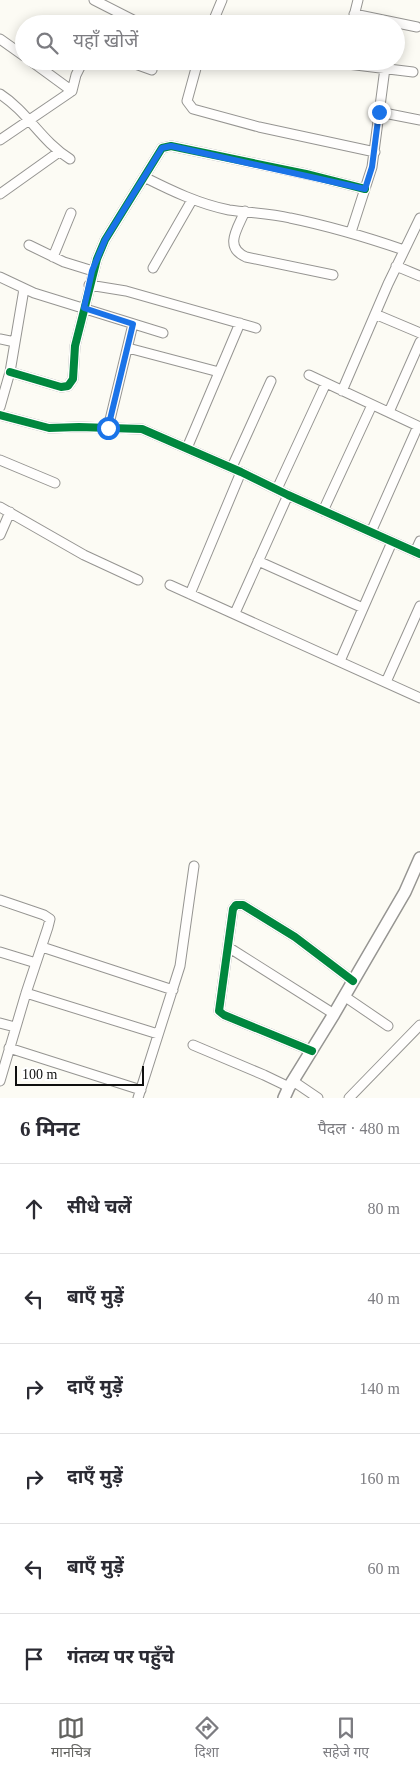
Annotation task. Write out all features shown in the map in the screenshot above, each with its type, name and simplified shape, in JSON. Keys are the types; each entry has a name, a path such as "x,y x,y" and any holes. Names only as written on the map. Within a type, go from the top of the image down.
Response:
{"street":[{"path":"94,0 123,15"},
{"path":"216,15 222,0"},
{"path":"354,15 358,0"},
{"path":"405,26 417,27"},
{"path":"0,39 15,50"},
{"path":"43,70 72,91"},
{"path":"0,140 72,91 79,70"},
{"path":"196,70 187,101 193,109 259,127 375,152"},
{"path":"351,232 375,152 385,70"},
{"path":"399,70 413,72"},
{"path":"0,94 7,98 30,120 40,134 59,152 70,158"},
{"path":"379,112 420,120"},
{"path":"10,372 61,387 68,386 73,379 75,346 92,271 105,240 162,148 171,146 365,189"},
{"path":"0,194 59,152"},
{"path":"144,177 192,200 208,205 288,217 351,232 404,250"},
{"path":"153,268 192,200"},
{"path":"245,211 233,242 234,250 238,254 333,275"},
{"path":"53,257 72,213"},
{"path":"342,390 396,266 420,218"},
{"path":"29,245 53,257 92,271"},
{"path":"396,266 420,276"},
{"path":"0,277 24,289 66,304 163,333"},
{"path":"89,285 126,291 256,328"},
{"path":"0,407 10,372 24,289"},
{"path":"375,314 420,333"},
{"path":"187,448 240,323"},
{"path":"108,428 133,324"},
{"path":"0,339 15,342"},
{"path":"389,412 420,342"},
{"path":"128,348 219,372"},
{"path":"309,375 419,426 371,532"},
{"path":"232,468 271,381"},
{"path":"277,489 326,383"},
{"path":"324,511 372,405"},
{"path":"0,415 49,428 142,429 417,553 420,541"},
{"path":"0,460 54,483"},
{"path":"190,594 241,472"},
{"path":"235,613 288,495"},
{"path":"0,507 84,555 138,580"},
{"path":"0,536 10,512"},
{"path":"340,661 392,542"},
{"path":"258,561 363,608"},
{"path":"170,585 420,698"},
{"path":"386,682 420,606"},
{"path":"284,1098 404,892 420,858"},
{"path":"9,1048 140,1094 180,966 194,866"},
{"path":"0,900 48,917 49,924 1,1075"},
{"path":"312,1051 224,1015 219,1011 236,905 243,905 295,937 353,981"},
{"path":"42,947 173,990"},
{"path":"228,948 334,1014"},
{"path":"0,952 36,963"},
{"path":"26,993 158,1034"},
{"path":"344,996 388,1026"},
{"path":"0,1023 15,1027"},
{"path":"349,1098 420,1025"},
{"path":"193,1045 291,1084 318,1098"}],"cycle path":[{"path":"10,372 61,387 68,386 73,379 75,346 97,259 105,240 162,148 171,146 306,174 365,189"},
{"path":"0,415 49,428 142,429 420,554"},
{"path":"312,1051 224,1015 219,1011 233,909 236,905 243,905 295,937 353,981"}],"route":[{"path":"108,428 133,324 84,308 92,271 105,240 162,148 171,146 245,163 306,174 365,189 375,152 379,112"}]}
